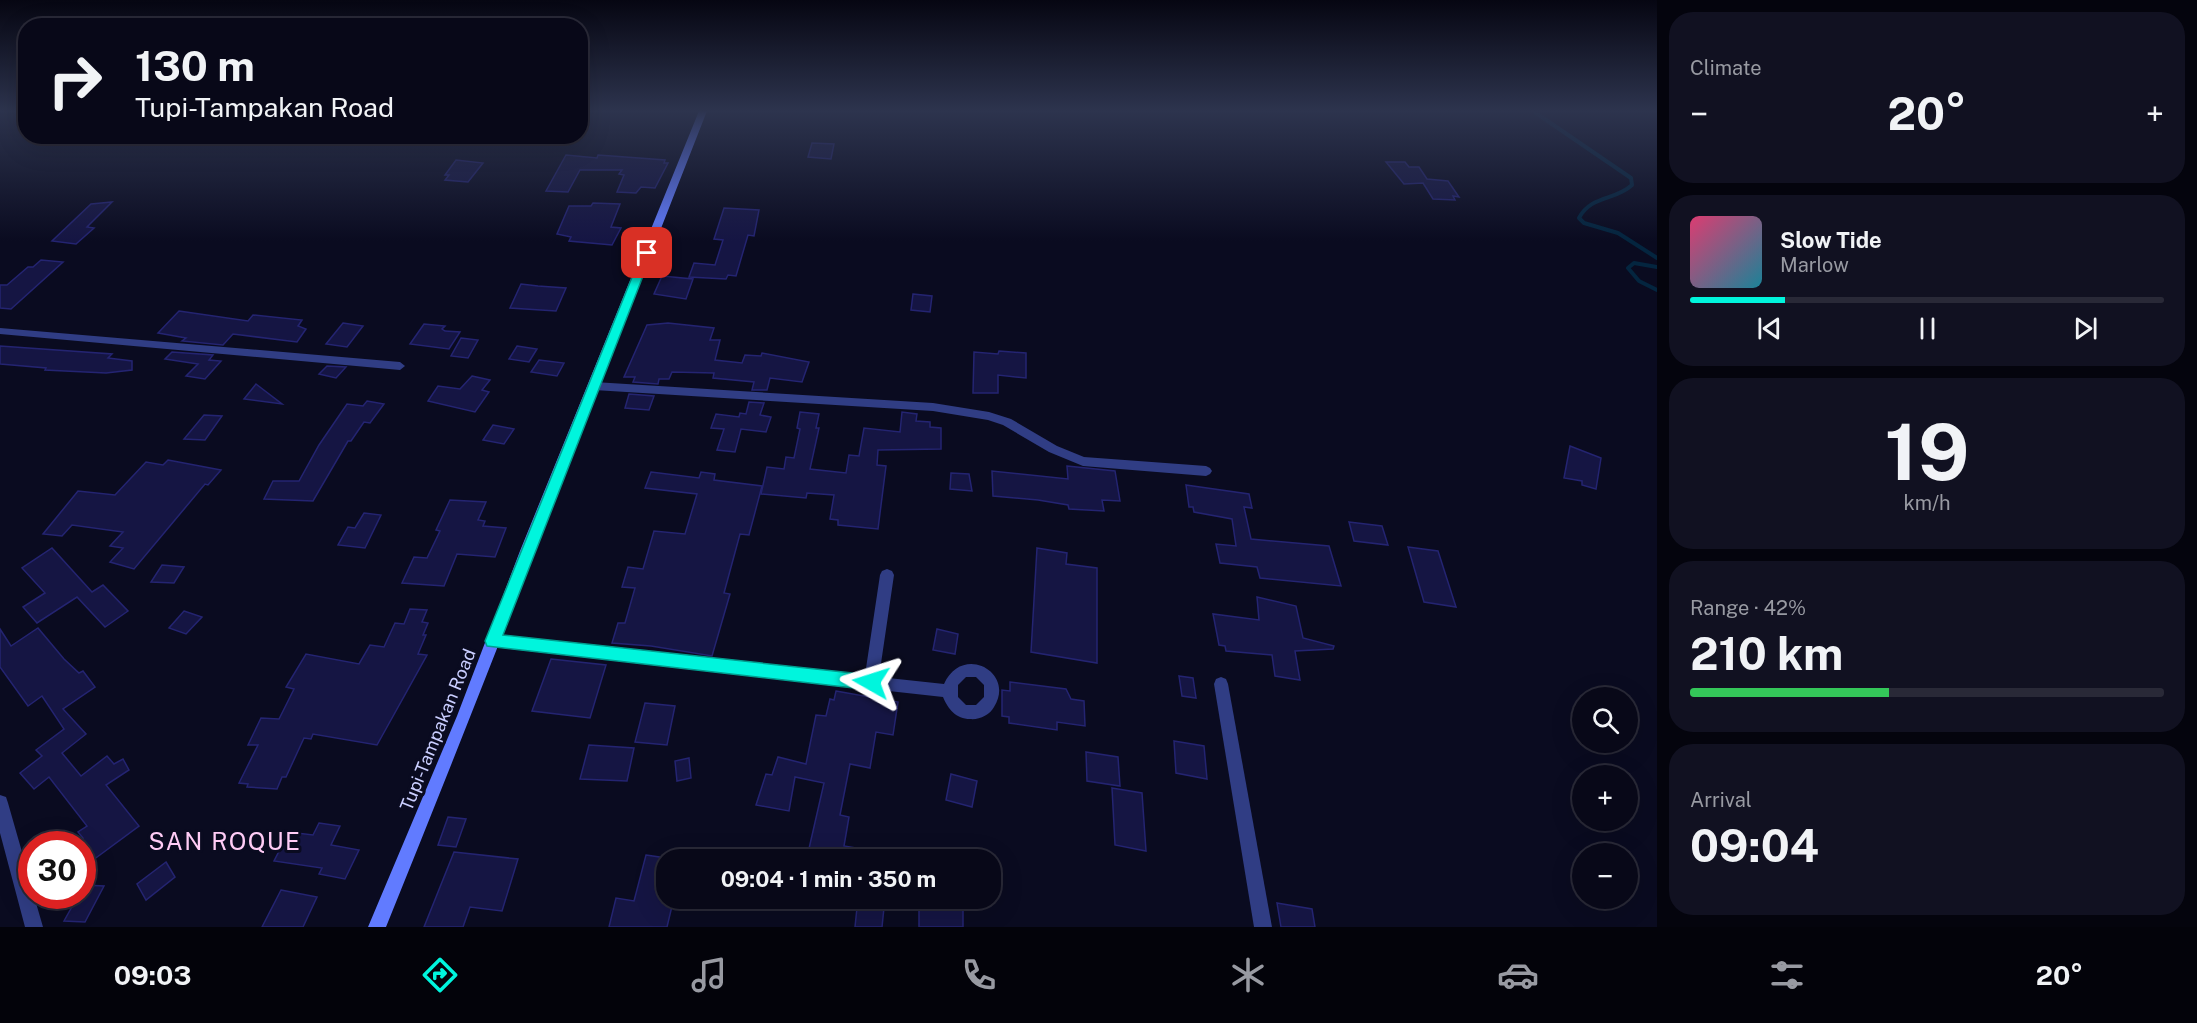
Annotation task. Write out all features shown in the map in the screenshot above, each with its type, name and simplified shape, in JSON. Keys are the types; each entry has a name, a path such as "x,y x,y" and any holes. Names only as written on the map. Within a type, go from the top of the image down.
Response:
{"main road":[{"name":"Tupi-Tampakan Road","path":"377,927 686,154"}],"street":[{"path":"0,331 400,366"},
{"path":"594,386 933,406 998,419 1069,457 1083,461 1206,471"},
{"path":"871,682 887,575"},
{"path":"493,641 948,691"},
{"path":"1221,684 1263,927"},
{"path":"0,803 34,927"}],"building":[{"path":"809,154 832,154 831,159 808,157"},
{"path":"566,155 665,160 664,163 668,163 655,188 641,187 636,193 617,192 624,175 619,174 622,170 580,170 568,192 546,191"},
{"path":"456,160 483,163 468,182 445,180 449,175 445,175"},
{"path":"1386,162 1405,162 1409,167 1419,167 1427,179 1448,181 1459,197 1453,196 1455,200 1433,199 1423,183 1404,184"},
{"path":"112,202 87,227 94,228 76,244 52,241 91,204"},
{"path":"593,203 620,204 611,227 621,228 612,245 569,241 571,237 557,234 569,206 591,206"},
{"path":"724,208 759,210 754,236 748,235 736,276 728,275 726,279 689,277 694,263 715,265 723,240 714,239"},
{"path":"41,260 63,262 11,309 0,308 0,285 7,285 28,267 33,267"},
{"path":"662,276 693,279 686,299 654,294"},
{"path":"521,284 566,288 556,311 510,308"},
{"path":"913,294 932,296 930,312 911,310"},
{"path":"179,311 248,321 253,315 302,320 298,326 306,329 297,342 233,334 223,345 182,341 186,338 158,333"},
{"path":"343,323 363,326 347,347 326,344"},
{"path":"668,323 714,328 710,340 720,340 715,360 742,363 745,355 761,356 762,353 809,362 802,382 770,378 767,390 752,390 754,382 713,378 714,373 672,372 669,379 659,379 658,384 633,382 635,377 624,377 647,325"},
{"path":"424,324 445,326 442,329 445,331 460,332 449,349 410,344"},
{"path":"461,338 478,340 468,358 451,356"},
{"path":"0,346 112,354 108,358 132,361 132,370 106,373 45,370 46,368 0,364"},
{"path":"517,346 537,349 529,362 509,359"},
{"path":"999,351 1026,353 1026,378 998,375 998,393 973,393 974,352 998,354"},
{"path":"172,352 213,355 209,360 221,361 205,379 186,376 198,364 165,359"},
{"path":"539,360 564,363 557,376 531,372"},
{"path":"327,366 346,367 336,378 319,374"},
{"path":"472,376 490,380 482,390 489,392 475,412 428,401 438,386 460,389"},
{"path":"256,384 282,404 244,399"},
{"path":"629,394 654,396 649,410 625,408"},
{"path":"367,401 384,404 370,423 364,422 351,441 348,441 313,501 264,499 273,481 299,481 319,445 347,404 363,406"},
{"path":"749,402 764,403 760,415 771,417 766,432 741,429 735,452 717,450 724,429 711,428 716,414 739,417 740,413 746,414"},
{"path":"800,412 819,414 816,428 819,428 810,469 846,473 849,455 859,456 864,428 900,432 902,412 917,414 916,421 930,422 930,427 941,428 941,449 878,450 877,465 886,466 878,529 838,525 838,520 830,519 834,495 807,493 806,498 761,494 767,467 784,469 786,457 794,458 800,429 797,428"},
{"path":"204,415 222,416 205,440 184,439"},
{"path":"493,425 514,429 504,444 483,440"},
{"path":"1570,446 1601,458 1596,489 1582,485 1582,481 1564,478"},
{"path":"168,460 221,470 208,485 205,484 134,569 110,562 123,548 110,546 123,532 72,525 62,536 43,534 78,491 115,495 146,462 163,465"},
{"path":"1067,466 1115,471 1120,501 1102,500 1104,511 1069,509 1068,505 993,496 992,471 1068,479"},
{"path":"651,472 699,478 701,472 715,474 714,480 762,486 749,535 740,534 724,593 730,594 712,656 651,646 612,643 618,623 625,623 635,588 622,587 628,567 643,569 654,531 685,534 697,494 645,488"},
{"path":"951,473 969,474 972,491 950,489"},
{"path":"1186,485 1249,494 1252,508 1244,507 1251,539 1329,546 1341,586 1260,578 1257,567 1220,563 1216,544 1236,546 1232,519 1194,512 1193,507 1189,507"},
{"path":"450,500 486,502 478,520 485,521 483,526 506,528 495,557 457,554 444,586 402,583 414,557 427,558 440,531 436,530"},
{"path":"364,513 381,515 365,548 338,545 348,527 355,528"},
{"path":"1349,522 1382,526 1388,545 1354,541"},
{"path":"1408,547 1438,551 1456,607 1424,602"},
{"path":"52,548 92,592 103,585 128,611 105,627 77,597 37,623 23,607 45,593 22,568"},
{"path":"1037,548 1067,553 1066,564 1097,568 1097,663 1031,652"},
{"path":"162,565 184,567 174,583 151,582"},
{"path":"1257,597 1296,606 1303,638 1334,646 1333,649 1295,651 1300,680 1275,676 1272,655 1226,651 1225,646 1219,645 1213,614 1259,620"},
{"path":"410,609 427,610 422,622 428,623 423,635 426,635 418,654 427,655 377,745 313,734 311,739 304,738 286,777 282,777 277,789 247,787 248,784 239,783 258,745 248,745 261,718 279,719 294,689 286,687 306,654 359,664 370,645 384,647 395,623 404,624"},
{"path":"184,611 202,617 186,634 169,628"},
{"path":"38,628 64,659 79,673 83,671 95,687 63,709 86,734 62,753 81,776 107,756 114,764 123,759 129,770 106,785 139,826 96,858 96,831 80,831 87,826 49,777 34,789 20,773 42,756 36,750 64,729 42,696 28,706 0,667 0,629 11,646"},
{"path":"937,629 958,634 955,654 933,650"},
{"path":"551,659 606,665 590,718 532,711"},
{"path":"1179,676 1193,678 1196,698 1182,696"},
{"path":"1010,682 1066,689 1071,699 1084,701 1085,726 1057,722 1057,730 1009,723 1009,717 1002,716 1002,690 1010,691"},
{"path":"836,691 898,702 893,735 876,732 870,768 850,764 840,815 849,817 844,846 862,849 809,849 824,783 795,777 789,811 756,805 766,774 772,775 778,757 806,764 816,715 826,716 830,699 834,700"},
{"path":"645,703 675,706 667,745 635,742"},
{"path":"1174,741 1204,746 1207,779 1176,773"},
{"path":"589,745 634,748 627,781 580,779"},
{"path":"1086,752 1118,757 1120,786 1087,781"},
{"path":"689,758 691,778 677,781 675,761"},
{"path":"951,774 977,781 972,807 946,800"},
{"path":"1112,788 1142,793 1146,851 1115,845"},
{"path":"448,817 466,819 456,847 438,845"},
{"path":"319,823 340,826 331,845 359,850 345,879 319,874 322,868 274,861 289,832 313,835"},
{"path":"454,852 518,859 502,911 470,907 463,927 424,927"},
{"path":"646,855 656,856 656,909 671,909 667,927 609,927 616,898 634,901"},
{"path":"166,862 175,877 146,900 137,884"},
{"path":"96,886 104,886 96,901"},
{"path":"281,890 317,897 303,927 262,927"},
{"path":"1277,903 1312,909 1315,927 1281,927"},
{"path":"71,909 92,909 85,922 64,921"},
{"path":"857,909 884,909 882,927 855,927"},
{"path":"919,909 963,909 963,927 919,927"}],"waterway":[{"path":"1596,154 1631,178 1632,185 1618,194 1590,205 1579,218 1584,223 1618,233 1657,258"},
{"path":"1657,267 1634,263 1628,268 1639,281 1657,290"}],"district":[{"name":"SAN ROQUE","path":"225,842"}],"route":[{"path":"647,253 493,641 871,682"}]}
